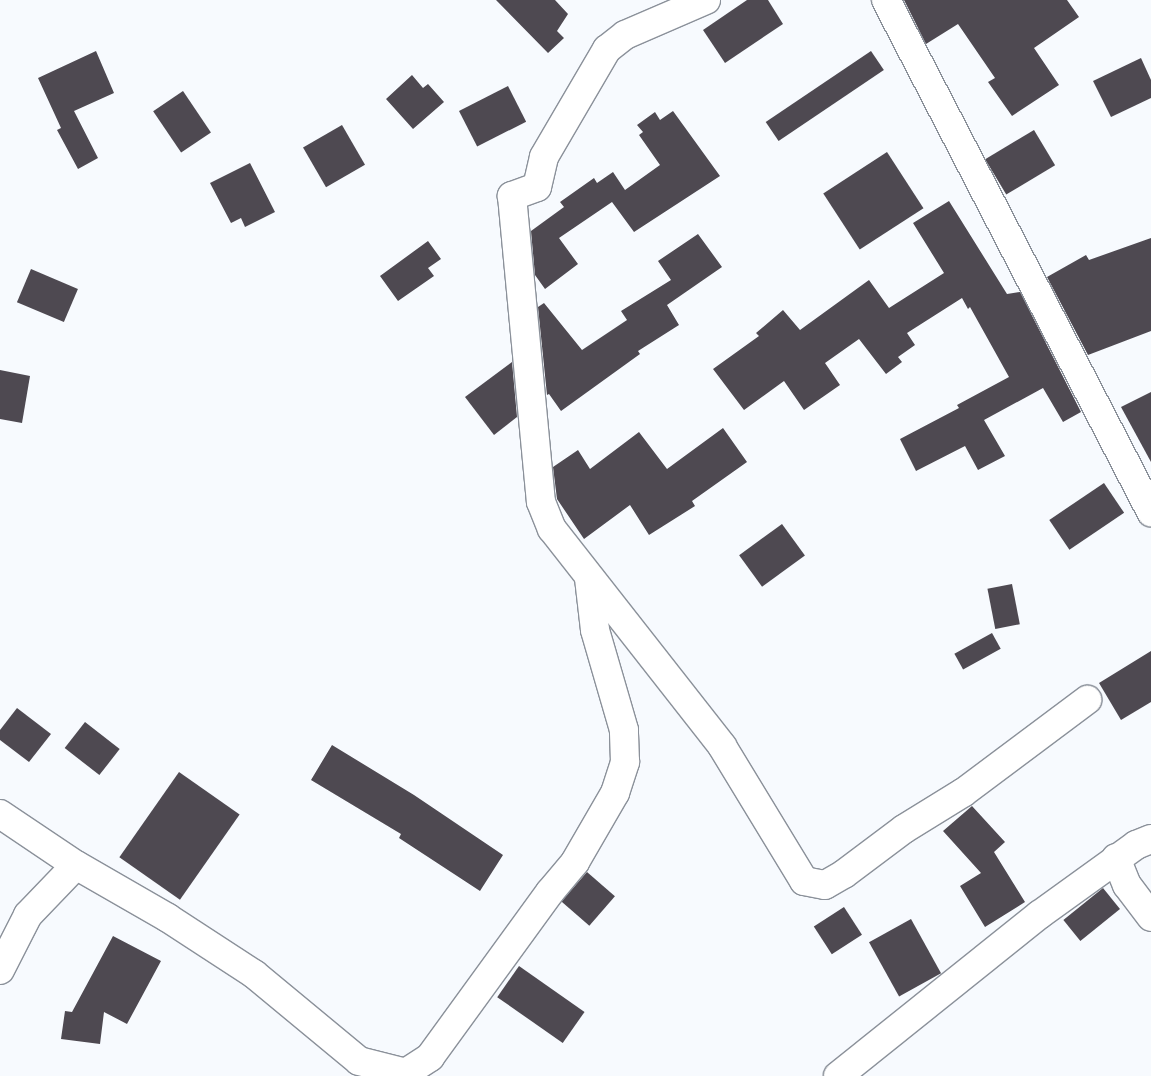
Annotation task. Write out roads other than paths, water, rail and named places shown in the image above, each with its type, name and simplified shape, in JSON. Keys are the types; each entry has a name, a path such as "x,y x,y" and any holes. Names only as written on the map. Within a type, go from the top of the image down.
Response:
{"street":[{"path":"706,0 625,36 607,49 544,157 537,187 512,196 542,502 552,528 589,578 722,746 804,881 825,885 844,874 904,829 964,792 1087,700"},
{"path":"886,0 1151,512"},
{"path":"0,814 76,865 168,918 254,974 359,1061 404,1075 430,1057 550,892 576,862 615,793 625,762 624,730 595,630 589,578"},
{"path":"838,1076 1039,915 1116,858 1151,839"},
{"path":"1116,858 1127,885 1151,917"},
{"path":"0,970 28,915 76,865"}]}
